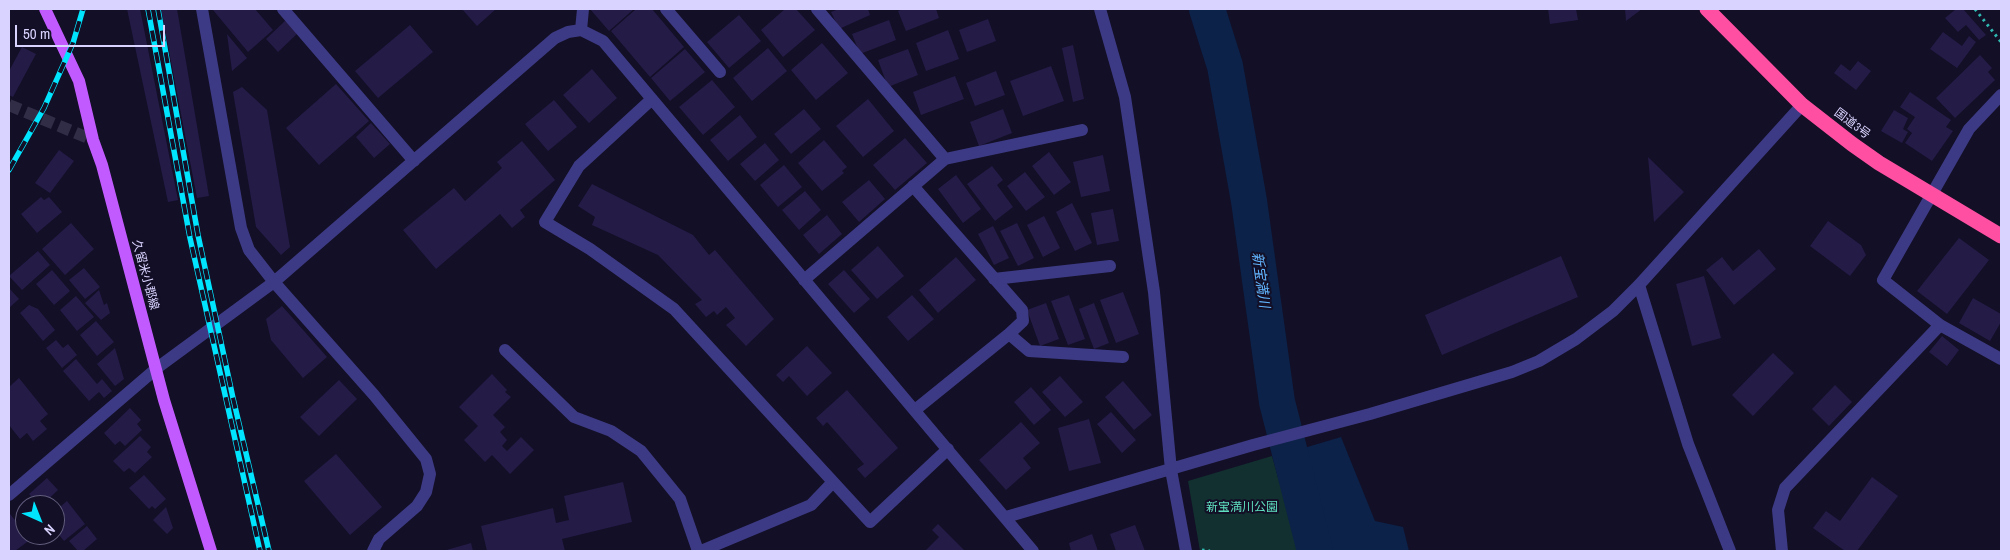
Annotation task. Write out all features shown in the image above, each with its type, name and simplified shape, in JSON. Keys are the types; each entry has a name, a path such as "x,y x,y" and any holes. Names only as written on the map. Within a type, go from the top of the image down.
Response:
{"highway":[{"name":"国道3号","path":"1707,9 1802,105 1879,163 2001,236"}],"main road":[{"name":"久留米小郡線","path":"44,9 79,81 93,140 102,165 164,400 211,551"}],"street":[{"path":"202,9 241,228 249,250 274,282 374,396 426,459 430,474 426,492 417,506 379,539 373,551"},
{"path":"283,9 414,161"},
{"path":"581,30 583,9"},
{"path":"666,9 720,72"},
{"path":"817,9 945,159"},
{"path":"1100,9 1125,97 1154,292 1171,470 1186,551"},
{"path":"9,495 156,368 274,282 555,38 568,32 581,30 602,41 1033,551"},
{"path":"2001,95 1968,129 1883,280 1940,325 2001,359"},
{"path":"652,99 579,166 545,222 590,249 674,309 870,522 948,449"},
{"path":"1006,517 1253,445 1370,414 1512,372 1540,361 1576,339 1613,311 1639,285 1802,105"},
{"path":"804,280 945,159 1082,130"},
{"path":"913,186 1022,310 1022,321 1009,334 915,410"},
{"path":"994,279 1110,266"},
{"path":"1639,285 1688,444 1730,551"},
{"path":"1782,551 1778,510 1785,488 1940,325"},
{"path":"1009,334 1029,350 1123,357"},
{"path":"506,350 574,418 611,431 641,451 680,499 699,551 811,505 833,482"}],"path":[{"path":"1975,9 2001,42"}],"green space":[{"name":"新宝満川公園","path":"1272,456 1299,551 1200,551 1188,481"}],"water":[{"path":"1341,437 1375,521 1403,527 1409,551 1304,551 1277,456"}],"building":[{"path":"127,9 140,9 178,200 168,202"},
{"path":"161,9 177,9 209,196 197,198"},
{"path":"214,9 255,9 273,30 248,52"},
{"path":"462,9 496,9 477,26"},
{"path":"590,9 634,9 609,31"},
{"path":"636,9 652,9 684,47 650,77 611,31"},
{"path":"785,9 796,9 815,30 783,57 761,30"},
{"path":"839,9 868,9 870,15 839,29 831,12"},
{"path":"903,9 936,9 939,18 906,31 898,11"},
{"path":"1548,9 1576,9 1578,20 1550,24"},
{"path":"1625,9 1642,9 1626,21"},
{"path":"1956,9 1963,9 1986,35 1979,40 1966,25 1958,32 1945,18"},
{"path":"739,15 761,41 729,68 707,42"},
{"path":"287,19 299,32 278,52 266,39"},
{"path":"988,19 996,41 967,52 959,30"},
{"path":"889,20 896,40 860,54 852,34"},
{"path":"410,25 433,52 378,98 355,71"},
{"path":"948,30 959,59 926,71 916,43"},
{"path":"1943,32 1962,46 1969,36 1976,42 1957,68 1930,49"},
{"path":"227,34 247,58 232,71"},
{"path":"822,43 848,73 816,100 791,70"},
{"path":"1073,45 1084,99 1073,102 1062,48"},
{"path":"22,47 36,54 13,97 9,95 9,71"},
{"path":"768,48 787,71 752,101 733,78"},
{"path":"685,49 705,72 670,101 651,78"},
{"path":"908,49 918,75 888,87 878,60"},
{"path":"1980,55 1992,68 1988,72 1995,80 1955,118 1936,98"},
{"path":"1858,61 1871,71 1856,90 1834,73 1841,64 1850,71"},
{"path":"1051,66 1064,101 1023,116 1010,81"},
{"path":"592,69 617,98 589,123 563,95"},
{"path":"996,71 1005,95 975,106 966,83"},
{"path":"955,76 964,99 921,115 913,92"},
{"path":"712,80 735,107 703,135 679,107"},
{"path":"336,84 369,121 319,165 286,128"},
{"path":"242,87 267,110 290,247 281,255 256,227 233,92"},
{"path":"1910,92 1951,120 1946,127 1953,131 1932,161 1905,143 1912,133 1907,129 1915,117 1900,107"},
{"path":"868,99 894,131 863,157 836,126"},
{"path":"554,100 577,127 548,151 525,124"},
{"path":"804,109 821,129 791,154 774,134"},
{"path":"1003,109 1012,133 979,146 970,122"},
{"path":"1894,110 1908,118 1903,129 1908,132 1902,143 1881,131"},
{"path":"740,115 757,137 728,161 710,140"},
{"path":"371,123 390,144 374,158 356,137"},
{"path":"905,138 927,163 895,190 873,165"},
{"path":"824,140 847,167 842,171 844,173 822,191 798,163"},
{"path":"522,141 555,180 520,210 525,217 512,228 500,214 436,269 403,230 454,188 465,201 502,168 497,162"},
{"path":"765,143 779,160 755,181 740,164"},
{"path":"59,150 74,161 50,193 35,183"},
{"path":"1049,152 1071,182 1054,195 1032,166"},
{"path":"1103,155 1110,191 1081,197 1073,162"},
{"path":"1648,157 1684,192 1654,222"},
{"path":"784,165 802,187 778,207 760,185"},
{"path":"992,166 1003,180 997,185 1013,207 995,221 967,184"},
{"path":"1025,172 1045,197 1026,211 1007,186"},
{"path":"956,175 981,209 963,223 938,189"},
{"path":"869,180 885,199 859,222 842,202"},
{"path":"592,184 693,235 709,255 715,250 774,319 746,346 726,325 735,318 726,307 717,315 714,311 706,317 695,304 702,300 658,255 592,225 595,217 578,206"},
{"path":"805,191 821,210 799,230 782,210"},
{"path":"41,197 44,200 49,197 62,212 37,233 21,214"},
{"path":"1072,203 1092,243 1075,251 1056,212"},
{"path":"1113,209 1119,241 1097,245 1091,213"},
{"path":"827,215 842,234 819,254 803,235"},
{"path":"1044,216 1060,248 1043,257 1027,225"},
{"path":"1828,221 1861,245 1866,255 1850,276 1810,246"},
{"path":"71,223 94,249 65,275 42,249"},
{"path":"1017,223 1034,258 1018,266 1000,231"},
{"path":"993,226 1009,258 994,265 978,234"},
{"path":"1959,238 1989,260 1947,314 1917,291"},
{"path":"878,246 904,276 877,299 851,270"},
{"path":"1759,249 1776,269 1734,305 1706,270 1722,257 1733,271"},
{"path":"38,251 50,265 22,290 9,276"},
{"path":"1561,256 1578,297 1442,355 1425,315"},
{"path":"956,257 976,280 938,313 919,290"},
{"path":"84,268 100,287 85,299 69,280"},
{"path":"52,270 70,291 54,305 36,284"},
{"path":"844,270 870,299 854,313 828,284"},
{"path":"1704,276 1721,338 1692,346 1676,284"},
{"path":"9,288 19,299 9,308"},
{"path":"99,290 104,305 107,303 110,313 101,320 85,303"},
{"path":"1123,292 1139,334 1116,343 1100,300"},
{"path":"912,295 934,319 908,341 887,317"},
{"path":"1069,295 1085,339 1068,345 1051,301"},
{"path":"76,296 94,317 77,331 60,310"},
{"path":"1973,298 2001,314 2001,322 1990,341 1959,323"},
{"path":"1046,303 1059,339 1040,346 1027,310"},
{"path":"1094,303 1109,343 1094,349 1079,309"},
{"path":"29,305 38,309 55,330 43,341 20,313"},
{"path":"282,306 327,357 303,378 271,340 266,319"},
{"path":"96,321 114,342 97,356 80,335"},
{"path":"1942,336 1959,350 1947,366 1929,352"},
{"path":"56,340 63,348 68,344 77,355 62,368 46,348"},
{"path":"807,346 832,373 807,396 789,376 783,382 776,375"},
{"path":"115,348 124,379 115,386 97,364"},
{"path":"1773,353 1794,373 1753,416 1732,395"},
{"path":"76,359 97,384 102,379 112,391 104,398 99,392 89,401 63,371"},
{"path":"492,374 511,397 493,415 505,427 500,432 507,440 502,446 507,451 521,437 534,450 510,474 492,455 485,462 464,440 478,426 459,407"},
{"path":"1060,376 1083,402 1065,417 1042,392"},
{"path":"19,378 48,414 40,421 47,429 33,441 27,433 20,439 9,425 9,387"},
{"path":"339,380 357,399 319,436 300,417"},
{"path":"1123,381 1152,415 1134,430 1105,397"},
{"path":"1835,385 1852,402 1829,426 1812,409"},
{"path":"1031,387 1051,410 1034,425 1014,402"},
{"path":"847,390 898,448 865,478 857,469 864,464 827,422 823,426 816,418"},
{"path":"130,408 141,420 137,424 142,430 125,446 120,441 115,445 104,433"},
{"path":"1111,412 1136,440 1122,453 1097,424"},
{"path":"1089,419 1101,463 1069,471 1058,428"},
{"path":"1021,422 1040,443 1023,458 1031,468 1006,490 979,460"},
{"path":"140,436 151,447 147,452 152,457 135,473 129,468 124,472 113,461"},
{"path":"336,454 382,507 350,535 304,481"},
{"path":"144,475 166,499 155,509 152,506 149,509 129,488"},
{"path":"1872,477 1898,496 1857,551 1845,551 1813,528 1826,511 1840,521"},
{"path":"47,478 58,490 53,495 29,494"},
{"path":"623,482 632,522 562,539 565,551 487,551 481,526 553,508 556,523 569,520 564,496"},
{"path":"67,501 85,524 65,540 65,503"},
{"path":"166,507 173,528 167,534 153,520"},
{"path":"10,514 15,520 15,545 23,545 15,551 9,551"},
{"path":"938,524 965,551 925,551 939,537 932,530"},
{"path":"1135,525 1145,551 1116,551 1110,534"},
{"path":"87,526 97,539 83,551 78,551 69,541"},
{"path":"1092,534 1098,551 1071,551 1069,543"},
{"path":"471,543 473,551 443,551"}],"waterway":[{"name":"新宝満川","path":"1207,9 1225,66 1249,201 1277,402 1315,551"}],"tunnel":[{"path":"9,105 93,140"}],"railway":[{"path":"9,170 44,108 73,43 83,9"},
{"path":"148,9 190,238 260,551"},
{"path":"158,9 198,235 233,398 269,551"}]}
